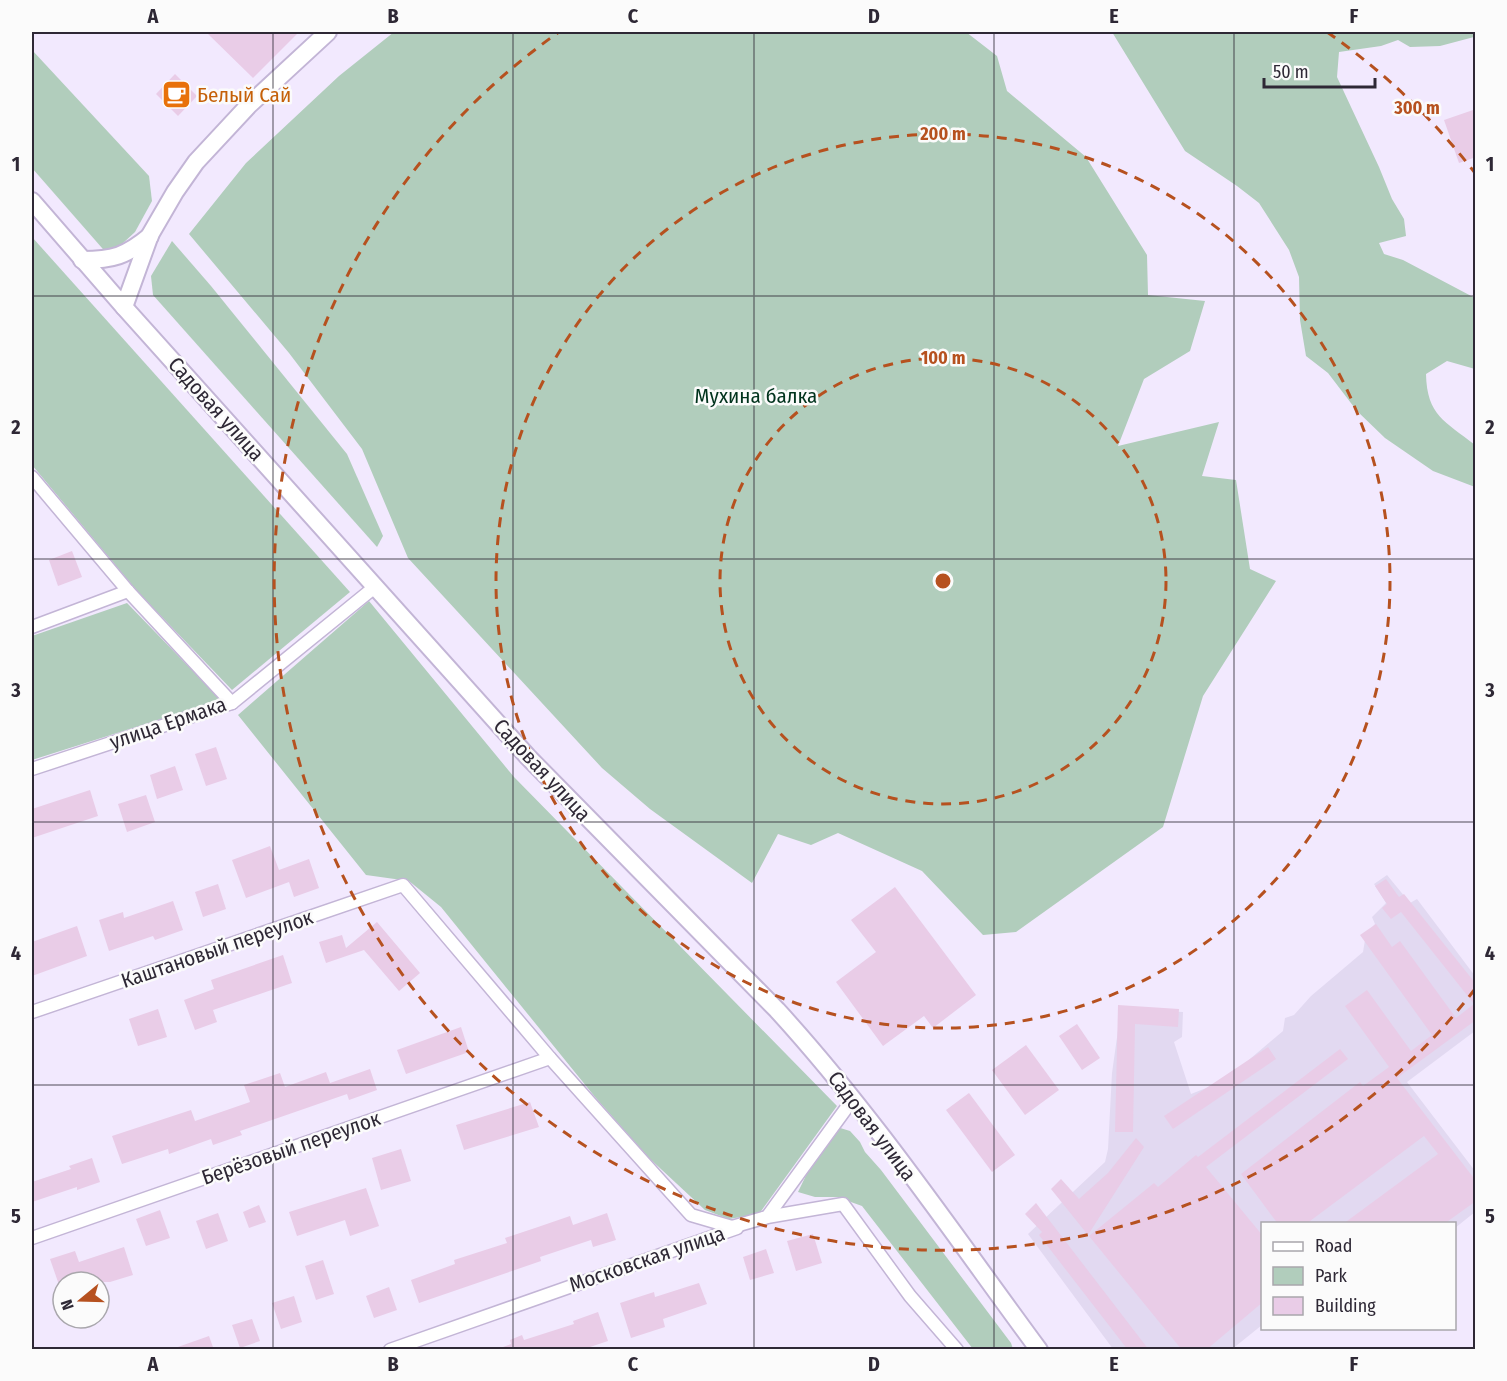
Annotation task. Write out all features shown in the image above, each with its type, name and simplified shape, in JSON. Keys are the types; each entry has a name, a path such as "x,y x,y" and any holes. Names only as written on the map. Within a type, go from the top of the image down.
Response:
{"main road":[{"path":"124,307 150,235 196,162 249,105 328,32"},
{"name":"Садовая улица","path":"32,201 82,260 528,757 777,1010 816,1053 853,1099 1038,1350"},
{"path":"82,260 106,260 121,256 150,235"}],"street":[{"path":"32,477 128,591 232,703"},
{"name":"улица Ермака","path":"32,769 232,703 376,586"},
{"path":"32,627 128,591"},
{"name":"Каштановый переулок","path":"32,1012 403,885 550,1058"},
{"path":"550,1058 691,1215 732,1227 767,1217 843,1204 910,1296 957,1350"},
{"name":"Берёзовый переулок","path":"32,1238 550,1058"},
{"path":"767,1217 853,1099"},
{"name":"Московская улица","path":"390,1350 767,1217"}],"shaded area":[{"path":"1387,875 1410,903 1417,899 1475,976 1475,1031 1407,1082 1475,1171 1475,1212 1456,1227 1456,1222 1261,1222 1261,1326 1231,1350 1113,1349 1028,1234 1105,1162 1108,1149 1112,1073 1121,1009 1183,1012 1182,1037 1174,1042 1191,1094 1224,1081 1283,1031 1285,1018 1294,1015 1311,996 1363,952 1366,934 1375,924 1372,917 1386,903 1374,884"}],"green space":[{"name":"Мухина балка","path":"394,32 966,32 997,56 1007,91 1086,157 1147,255 1148,295 1205,301 1190,351 1144,379 1118,446 1219,422 1202,476 1236,480 1250,569 1276,581 1203,696 1163,827 1016,932 983,935 922,871 838,833 811,845 778,834 752,883 650,809 602,768 408,558 362,449 289,353 189,234 246,163 339,76"},
{"path":"1112,32 1475,32 1475,40 1474,37 1440,46 1410,47 1398,40 1381,46 1339,52 1337,77 1392,199 1404,219 1406,236 1379,243 1384,254 1403,260 1475,298 1475,369 1447,361 1426,374 1427,388 1434,409 1447,423 1475,445 1475,487 1433,471 1385,438 1357,411 1328,373 1306,356 1300,320 1299,277 1289,250 1259,203 1185,151"},
{"path":"32,50 149,176 152,201 135,232 109,256 32,168"},
{"path":"32,237 350,592 232,690 137,591 32,465"},
{"path":"172,241 347,454 383,536 377,547 153,295 151,276"},
{"path":"369,601 514,777 837,1106 759,1214 729,1219 705,1210 648,1157 595,1097 441,907 409,881 366,875 238,715"},
{"path":"127,603 221,700 32,760 32,636"},
{"path":"837,1127 850,1131 860,1142 865,1152 1011,1343 1013,1349 973,1349 862,1206 837,1197 815,1197 798,1192 814,1159"}],"building":[{"path":"206,32 299,32 253,78"},
{"name":"Белый Сай","path":"175,74 197,96 178,116 156,94"},
{"path":"1476,109 1476,157 1459,163 1444,120"},
{"path":"72,551 82,577 58,586 49,560"},
{"path":"216,747 227,779 206,786 195,754"},
{"path":"175,766 183,790 157,799 150,775"},
{"path":"90,790 98,816 32,838 32,809"},
{"path":"146,795 155,822 127,832 118,804"},
{"path":"270,846 279,870 309,859 319,888 294,897 289,882 246,898 232,860"},
{"path":"1386,879 1399,897 1404,894 1476,984 1476,1020 1397,1078 1476,1181 1476,1201 1447,1222 1346,1222 1438,1154 1424,1136 1309,1222 1277,1222 1241,1174 1360,1082 1363,1086 1389,1067 1345,1006 1367,990 1411,1051 1432,1035 1360,935 1376,924 1392,947 1400,941 1456,1018 1474,1004 1401,912 1391,919 1382,908 1387,904 1375,886"},
{"path":"218,884 226,909 203,917 195,892"},
{"path":"895,887 976,995 933,1028 924,1016 883,1046 836,982 876,952 851,920"},
{"path":"173,901 183,930 155,940 153,936 109,951 99,920 123,912 124,918"},
{"path":"377,922 420,973 399,991 364,950 326,963 319,942 342,935 346,948"},
{"path":"77,926 87,956 32,976 32,942"},
{"path":"283,955 292,983 213,1010 217,1022 195,1030 184,1000 214,989 211,980"},
{"path":"1118,1005 1179,1009 1178,1027 1135,1024 1133,1132 1115,1132"},
{"path":"158,1009 167,1037 138,1046 129,1019"},
{"path":"1077,1024 1100,1058 1082,1070 1059,1036"},
{"path":"461,1027 469,1052 406,1074 397,1050"},
{"path":"1026,1045 1059,1090 1025,1115 992,1070"},
{"path":"1268,1047 1276,1059 1173,1129 1164,1116"},
{"path":"1340,1049 1348,1059 1206,1167 1261,1234 1261,1304 1206,1350 1182,1350 1089,1236 1154,1183 1158,1187 1196,1155 1198,1157"},
{"path":"370,1069 377,1090 349,1100 347,1094 240,1131 242,1135 213,1145 211,1139 169,1154 168,1149 122,1164 112,1136 191,1110 195,1121 250,1102 244,1085 280,1073 285,1087 326,1072 330,1083"},
{"path":"969,1093 1015,1155 992,1172 946,1110"},
{"path":"530,1102 539,1127 464,1150 456,1125"},
{"path":"1136,1138 1144,1147 1088,1235 1051,1189 1061,1179 1079,1199 1108,1173"},
{"path":"401,1149 411,1181 381,1190 372,1158"},
{"path":"92,1158 100,1182 32,1202 32,1182 71,1169 69,1166"},
{"path":"366,1188 379,1226 350,1236 345,1220 297,1236 289,1212"},
{"path":"1036,1203 1149,1350 1128,1350 1039,1235 1042,1232 1025,1214"},
{"path":"259,1205 266,1222 249,1228 243,1212"},
{"path":"160,1210 170,1238 146,1246 136,1219"},
{"path":"218,1213 228,1241 206,1249 196,1221"},
{"path":"607,1213 616,1240 593,1247 591,1240 540,1257 541,1261 419,1303 411,1280 455,1264 454,1260 507,1243 505,1238 570,1216 573,1225"},
{"path":"813,1234 822,1263 796,1271 787,1241"},
{"path":"124,1247 133,1275 111,1282 111,1270 54,1270 50,1259 75,1251 79,1262"},
{"path":"766,1249 774,1273 750,1280 743,1257"},
{"path":"323,1260 334,1294 316,1300 305,1266"},
{"path":"699,1283 707,1304 663,1319 665,1327 631,1338 620,1303 654,1292 655,1297"},
{"path":"389,1287 397,1310 374,1318 366,1296"},
{"path":"294,1296 302,1322 281,1329 272,1303"},
{"path":"598,1312 608,1341 581,1350 503,1350 503,1347 511,1344 510,1340 522,1335 524,1340 574,1324 573,1321"},
{"path":"252,1319 260,1341 240,1348 232,1325"},
{"path":"209,1336 214,1350 175,1350 175,1348"}],"place":[{"name":"Белый Сай","path":"176,95"}]}
